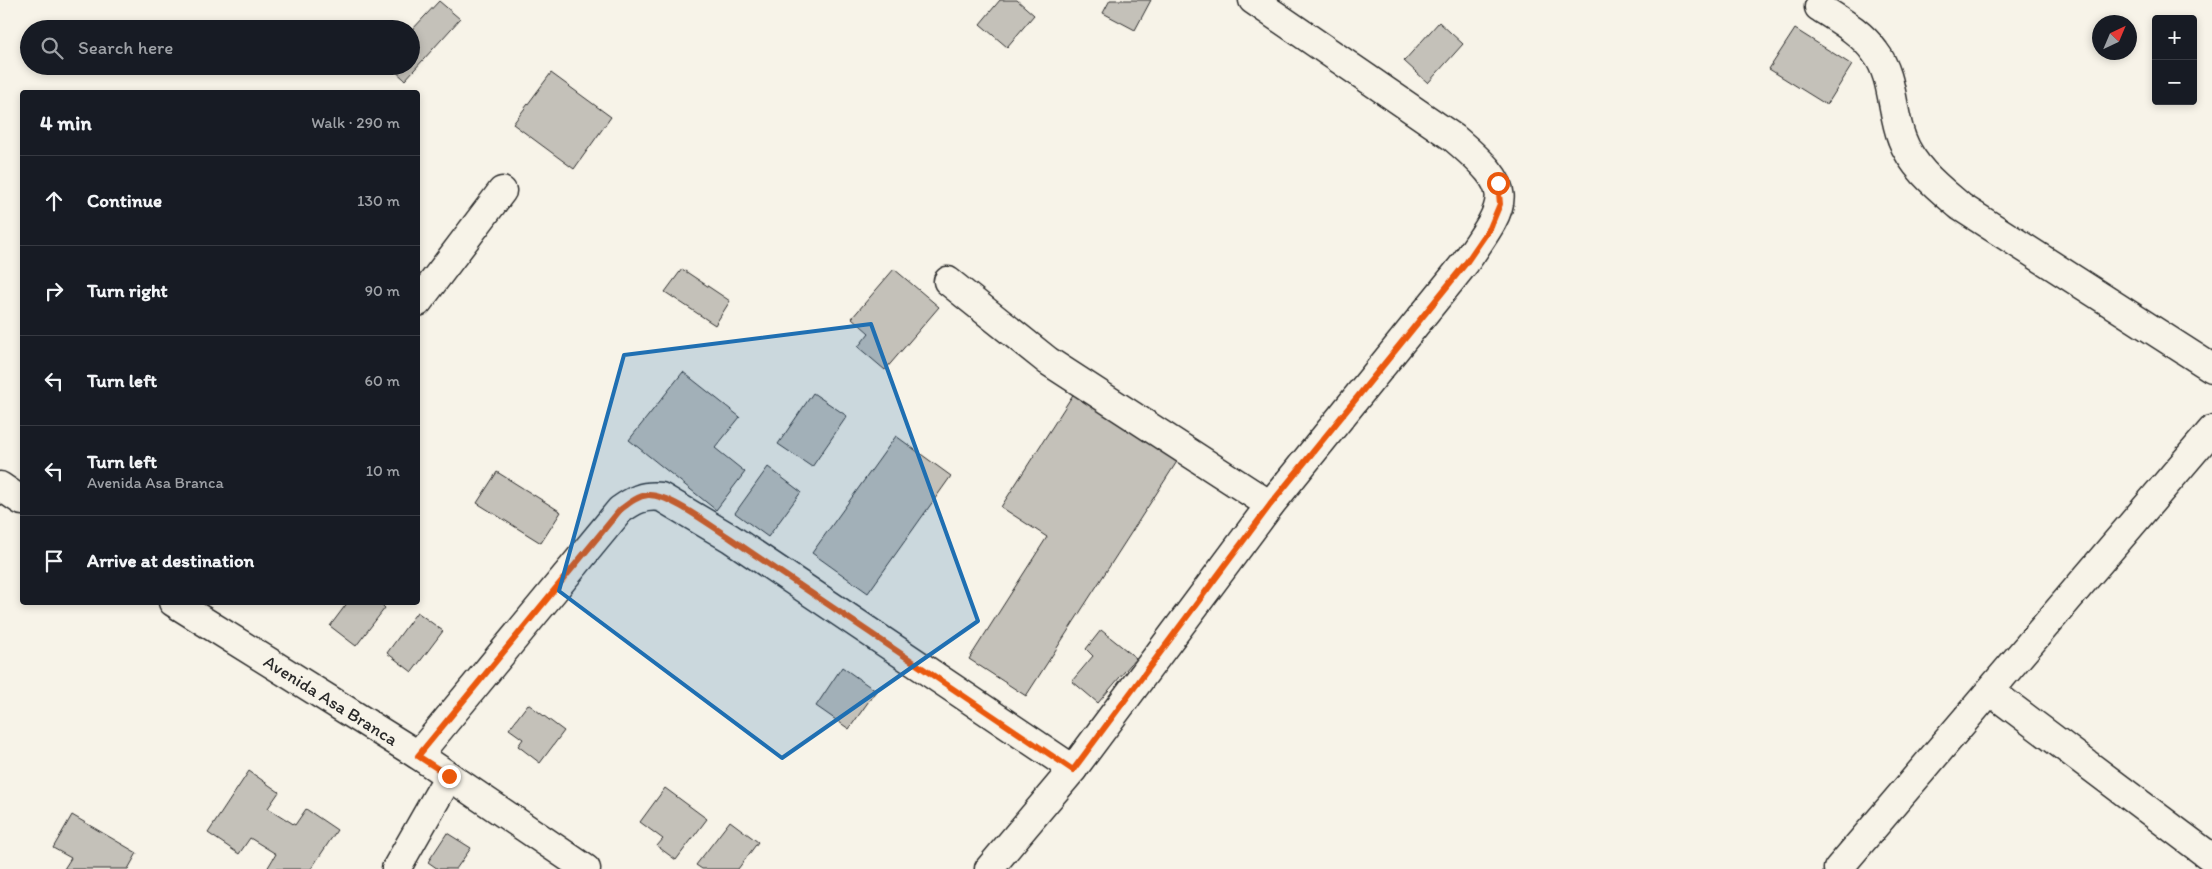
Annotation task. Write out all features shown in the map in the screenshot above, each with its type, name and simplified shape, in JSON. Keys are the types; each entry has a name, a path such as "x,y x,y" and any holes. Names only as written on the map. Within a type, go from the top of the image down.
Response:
{"street":[{"path":"989,869 1073,770 1270,505 1466,263 1490,228 1500,204 1498,183 1484,163 1454,138 1253,0"},
{"path":"1819,7 1859,34 1876,52 1886,73 1902,139 1912,159 1934,183 1961,207 2212,368"},
{"path":"420,299 502,191"},
{"path":"948,281 1048,361 1270,505"},
{"path":"1838,869 2212,430"},
{"path":"0,486 20,500"},
{"path":"418,756 620,510 635,499 647,495 668,501 730,538 1073,770"},
{"name":"Avenida Asa Branca","path":"182,605 449,776 586,869"},
{"path":"1990,691 2212,858"},
{"path":"396,869 449,776"}],"highlighted area":[{"path":"871,324 978,621 782,758 559,591 624,355"}],"building":[{"path":"1000,0 1017,0 1034,15 1007,47 980,24"},
{"path":"1110,0 1151,0 1135,30 1103,13"},
{"path":"439,1 460,19 420,63 420,21"},
{"path":"1439,22 1463,44 1428,83 1404,61"},
{"path":"1795,29 1852,65 1827,105 1769,69"},
{"path":"551,73 611,117 574,169 513,124"},
{"path":"400,75 410,75 405,80"},
{"path":"682,269 730,301 715,325 665,292"},
{"path":"894,269 939,307 885,370 858,347 869,333 852,318"},
{"path":"683,372 740,417 715,448 745,472 716,510 629,440"},
{"path":"813,393 847,416 812,467 778,444"},
{"path":"1074,393 1178,460 1026,696 969,659 1047,537 1001,507"},
{"path":"896,436 951,476 868,593 812,553"},
{"path":"768,467 801,492 768,537 735,513"},
{"path":"497,472 561,512 541,543 477,503"},
{"path":"346,605 382,605 385,608 356,646 330,626"},
{"path":"417,612 443,631 412,672 387,653"},
{"path":"1101,630 1136,658 1098,703 1072,681 1093,656 1086,649"},
{"path":"842,667 876,691 849,729 816,706"},
{"path":"528,704 564,731 540,763 518,746 523,739 509,729"},
{"path":"249,771 279,792 268,808 295,825 306,809 337,830 311,869 267,869 276,854 250,838 239,854 208,833"},
{"path":"665,788 707,819 676,860 657,846 663,839 640,822"},
{"path":"72,815 137,853 128,869 64,869 71,858 53,848"},
{"path":"730,821 758,842 738,869 702,869 696,865"},
{"path":"447,833 471,848 456,869 438,869 428,862"}],"route":[{"path":"449,776 418,756 620,510 635,499 647,495 660,497 730,538 1073,770 1270,505 1466,263 1490,228 1500,204 1498,183"}]}
